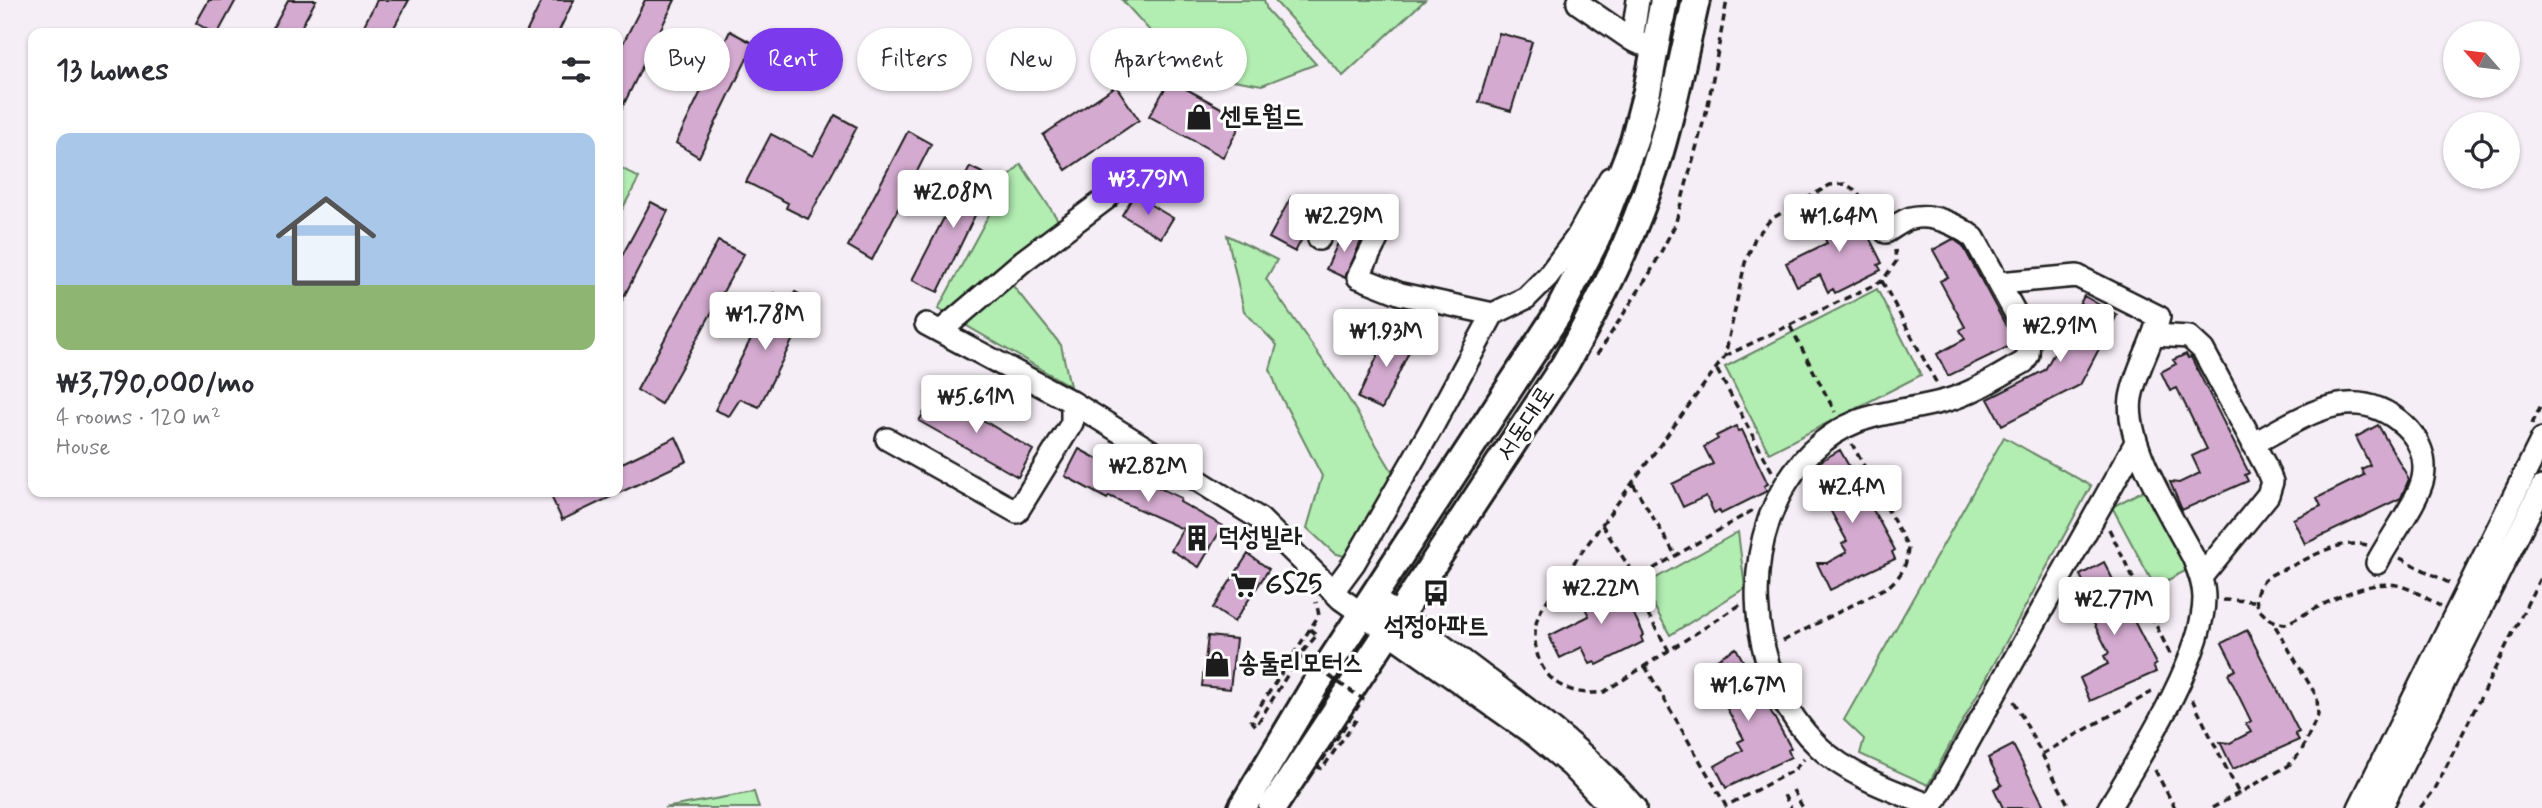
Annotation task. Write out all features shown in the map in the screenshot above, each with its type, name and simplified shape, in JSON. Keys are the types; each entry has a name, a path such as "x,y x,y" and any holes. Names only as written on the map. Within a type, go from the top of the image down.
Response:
{"main road":[{"name":"서동대로","path":"1242,808 1314,687 1557,315 1596,239 1634,141 1643,45 1664,0"},
{"name":"서동대로","path":"1272,808 1544,396 1597,308 1632,232 1654,172 1671,114 1696,0"}],"street":[{"path":"1578,0 1578,3 1643,45"},
{"path":"1638,0 1643,45"},
{"path":"1325,594 1354,563 1493,314 1527,298 1548,276 1577,237 1613,171 1634,141"},
{"path":"1107,198 933,328 1072,402 1260,519 1325,594 1367,606 1543,720 1635,808"},
{"path":"1319,239 1334,210 1380,233 1358,277 1401,294 1493,314"},
{"path":"1886,232 1911,218 1942,219 1974,238 2029,338 2028,355 2024,362 1970,393 1946,401 1839,420 1811,452 1783,492 1772,514 1759,557 1756,595 1765,650 1784,698 1800,725 1816,744 1844,766 1892,791 1931,807 2135,443"},
{"path":"1999,283 2077,276 2159,317 2154,335 2141,359 2130,400 2135,443 2201,576 2204,599 2197,638 2181,676 2144,749 2109,808"},
{"path":"2154,335 2189,337 2203,350 2272,482 2268,495 2201,576"},
{"path":"887,439 1017,512 1072,423 1072,402"},
{"path":"2253,444 2335,404 2358,402 2377,407 2395,417 2418,443 2424,461 2424,472 2416,494 2380,556"},
{"path":"2360,808 2542,439"},
{"path":"2381,808 2542,487"},
{"path":"1393,623 1571,766 1611,808"}],"path":[{"path":"1726,356 1882,281 1896,262 1895,250 1866,201 1845,184 1830,185 1771,219 1755,237 1745,263 1726,356 1554,590 1536,621 1534,650 1545,673 1567,691 1587,695 1604,692 1756,595"},
{"path":"1882,281 1946,401"},
{"path":"1765,650 1889,586 1901,576 1907,564 1908,547 1790,325"},
{"path":"1717,370 1783,492"},
{"path":"1633,484 1676,555"},
{"path":"1669,651 1639,599 1640,584 1646,573 1753,509 1772,514"},
{"path":"2099,509 2239,793"},
{"path":"1602,525 1640,584"},
{"path":"2444,608 2403,587 2378,583 2285,624 2264,617 2256,601 2269,576 2336,545 2352,542 2455,586"},
{"path":"2420,808 2435,789 2542,574"},
{"path":"1310,629 1317,635 1297,654 1251,720 1256,726 1297,654 1310,629 1319,615 1325,594"},
{"path":"2204,599 2256,601"},
{"path":"2212,808 2288,766 2301,752 2318,715 2317,697 2273,622"},
{"path":"1297,654 1363,699 1318,767 1322,769 1358,717"},
{"path":"1645,666 1726,806 1794,770 1816,744"},
{"path":"2042,754 2181,676"},
{"path":"2003,680 2070,808"},
{"path":"2144,749 2175,808"},
{"path":"1793,790 1803,808"},
{"path":"1784,795 1791,808"}],"green space":[{"path":"1122,0 1264,0 1267,10 1316,64 1262,85 1247,82 1247,28 1147,28"},
{"path":"1274,0 1425,0 1343,76"},
{"path":"1021,164 1060,223 1000,270 1061,345 1070,386 938,309 1011,174"},
{"path":"623,169 639,178 623,208"},
{"path":"1227,235 1277,260 1266,279 1344,391 1395,476 1351,558 1334,553 1307,528 1322,476 1279,393 1270,369 1277,345 1244,311"},
{"path":"1877,289 1921,375 1769,453 1725,367"},
{"path":"2004,437 2091,486 1928,785 1860,754 1864,739 1844,720"},
{"path":"2144,490 2187,570 2155,587 2112,507"},
{"path":"1738,532 1745,588 1670,635 1648,595 1651,581"},
{"path":"754,792 759,808 664,808"}],"building":[{"path":"209,0 236,0 221,28 204,28 196,23"},
{"path":"288,0 316,0 301,28 273,28"},
{"path":"377,0 409,0 394,28 363,28"},
{"path":"542,0 574,0 560,28 528,28"},
{"path":"645,0 675,0 661,28 644,28 644,63 623,106 623,43"},
{"path":"730,31 744,39 744,65 699,157 676,143 701,91 730,91"},
{"path":"1499,33 1532,42 1511,111 1479,102"},
{"path":"1109,91 1119,91 1139,120 1066,170 1043,135"},
{"path":"1164,91 1190,91 1243,120 1223,157 1149,116"},
{"path":"835,115 857,127 808,219 786,208 788,203 746,182 771,134 813,156"},
{"path":"908,131 931,144 872,260 848,246"},
{"path":"970,167 993,178 938,292 912,280"},
{"path":"1134,195 1173,218 1161,238 1122,215"},
{"path":"1291,197 1317,211 1295,252 1269,238"},
{"path":"651,202 668,211 623,298 623,254"},
{"path":"1850,205 1852,210 1855,209 1882,263 1878,265 1881,270 1835,293 1833,289 1828,292 1820,275 1797,286 1786,263 1827,243 1818,226 1832,218 1830,215"},
{"path":"1344,230 1362,239 1345,278 1326,269"},
{"path":"1953,239 1963,246 2012,337 2009,339 2012,345 1948,376 1937,354 1965,339 1960,330 1965,327 1940,281 1948,277 1933,250"},
{"path":"718,241 744,254 661,404 637,390"},
{"path":"795,292 812,301 759,407 740,399 729,416 715,410 774,293 789,302"},
{"path":"2084,296 2117,315 2080,385 2002,425 1988,399 2045,370"},
{"path":"1390,329 1414,341 1382,409 1358,398"},
{"path":"2186,354 2188,358 2191,357 2249,473 2245,475 2248,481 2182,510 2170,482 2179,483 2200,473 2192,456 2207,449 2177,388 2170,391 2161,372 2176,364 2173,360"},
{"path":"936,392 1033,450 1018,477 919,421"},
{"path":"2378,425 2409,479 2401,498 2305,544 2293,519 2321,506 2317,498 2364,475 2361,469 2370,465 2356,437"},
{"path":"1736,426 1738,431 1742,430 1768,484 1764,486 1767,491 1721,514 1719,510 1714,513 1706,496 1683,507 1672,484 1713,464 1704,447 1718,439 1716,436"},
{"path":"676,437 687,461 623,491 623,463"},
{"path":"1079,449 1127,475 1128,473 1181,498 1180,502 1223,526 1199,567 1171,550 1183,529 1109,496 1107,499 1065,476"},
{"path":"1840,450 1895,550 1892,552 1895,559 1830,590 1817,563 1827,563 1847,552 1842,544 1847,541 1822,495 1830,491 1817,466"},
{"path":"551,497 611,497 562,520"},
{"path":"1248,554 1269,569 1234,622 1213,608"},
{"path":"2104,562 2156,664 2153,666 2156,672 2090,701 2080,678 2108,664 2104,656 2109,653 2085,606 2093,602 2080,575"},
{"path":"1612,577 1615,583 1618,582 1644,635 1641,637 1643,642 1597,665 1595,662 1590,664 1582,647 1560,658 1549,636 1589,616 1580,598 1595,591 1593,587"},
{"path":"2247,630 2299,732 2295,734 2299,740 2233,769 2220,742 2230,743 2251,732 2246,724 2251,721 2228,674 2236,670 2222,643"},
{"path":"1208,636 1236,639 1230,689 1202,686"},
{"path":"1736,648 1791,748 1788,750 1791,757 1726,788 1715,766 1743,750 1738,742 1744,739 1718,693 1726,689 1712,662"},
{"path":"2013,745 2045,808 2003,808 1994,789 2002,785 1988,758"}],"place":[{"name":"센토월드","path":"1199,117"},
{"name":"덕성빌라","path":"1197,538"},
{"name":"GS25","path":"1244,585"},
{"name":"석정아파트","path":"1436,593"},
{"name":"송둘리모터스","path":"1217,664"}]}
